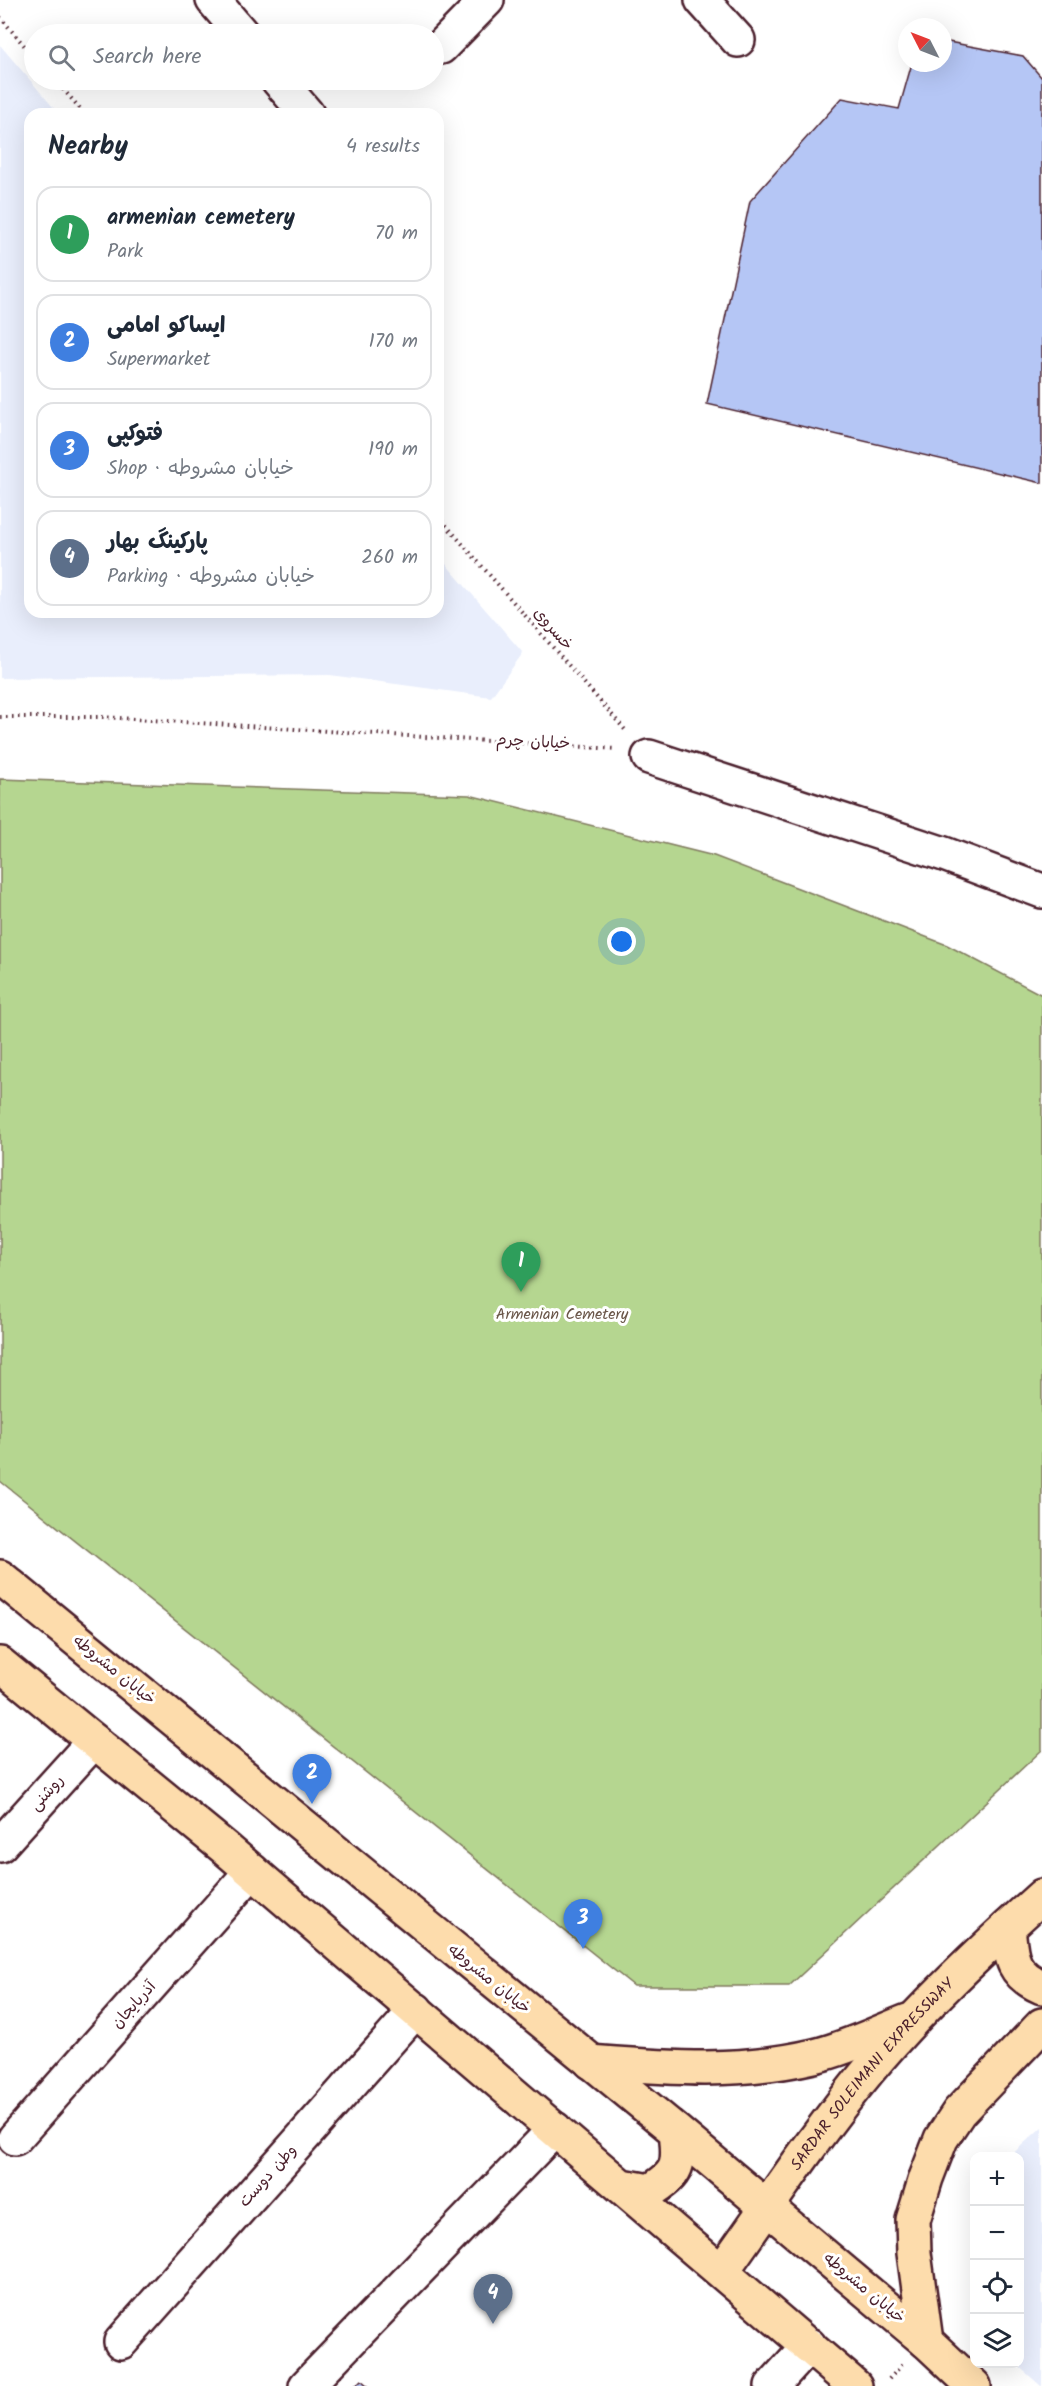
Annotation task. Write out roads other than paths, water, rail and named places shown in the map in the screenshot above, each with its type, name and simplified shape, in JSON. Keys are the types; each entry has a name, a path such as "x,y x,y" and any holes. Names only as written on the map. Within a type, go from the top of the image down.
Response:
{"main road":[{"name":"خیابان مشروطه","path":"0,1577 768,2207 926,2341 974,2386"},
{"path":"0,1664 252,1871 855,2386"},
{"name":"SARDAR SOLEIMANI EXPRESSWAY","path":"722,2271 829,2119 913,2019 1042,1896"},
{"path":"1008,1927 1011,1957 1018,1972 1042,1987"},
{"path":"591,2062 696,2070 755,2067 816,2055 913,2019"},
{"path":"926,2341 915,2253 914,2220 926,2178 941,2139 959,2112 1042,2025"},
{"path":"622,2186 650,2192 671,2178 679,2155 676,2131"}],"street":[{"path":"213,0 233,24"},
{"path":"444,44 487,0"},
{"path":"702,0 738,40"},
{"path":"286,90 301,108"},
{"path":"649,757 944,854 1042,891"},
{"name":"روشنی","path":"0,1845 94,1741"},
{"name":"آذربایجان","path":"15,2138 252,1871"},
{"name":"وطن دوست","path":"121,2342 416,2010"},
{"path":"306,2386 555,2129"},
{"path":"772,2386 809,2345"}],"place":[{"name":"armenian cemetery","path":"521,1292"},
{"name":"ایساکو امامی","path":"312,1804"},
{"name":"فتوکپی","path":"583,1949"},
{"name":"پارکینگ بهار","path":"493,2324"}],"park label":[{"name":"Armenian Cemetery","path":"562,1314"}]}
